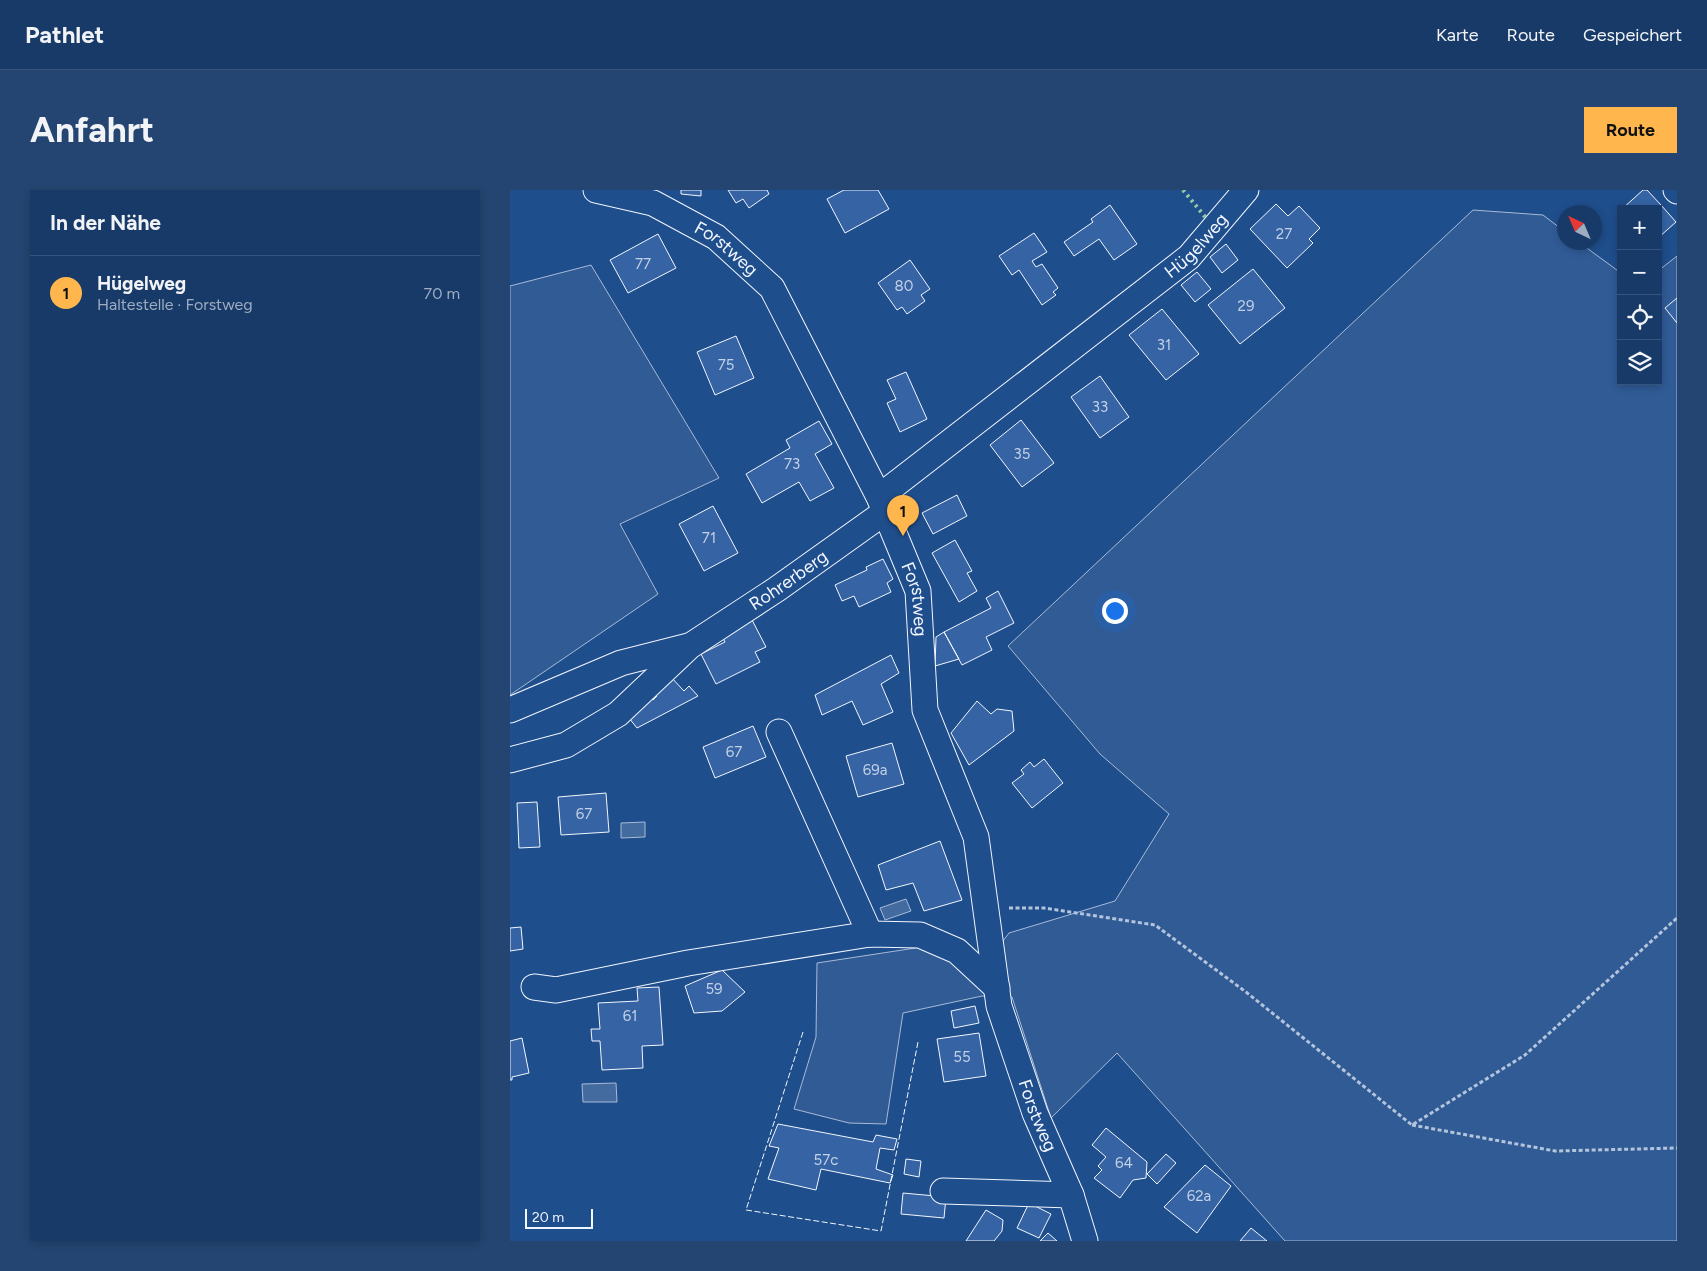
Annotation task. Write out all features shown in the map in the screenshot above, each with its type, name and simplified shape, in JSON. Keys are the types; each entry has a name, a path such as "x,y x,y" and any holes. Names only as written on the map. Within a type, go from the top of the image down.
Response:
{"street":[{"name":"Forstweg","path":"596,190 654,196 716,237 772,288 882,504 918,591 925,710 976,836 999,1006 1035,1113 1071,1195 1086,1241"},
{"name":"Hügelweg","path":"882,504 1189,257 1246,190"},
{"name":"Rohrerberg","path":"510,760 566,745 618,714 690,646 777,589 882,504"},
{"name":"Rohrerberg","path":"510,710 621,663 690,646"},
{"path":"779,732 861,935"},
{"path":"534,987 556,990 688,963 861,935 920,935 957,951 997,988"},
{"path":"943,1191 1071,1195"}],"path":[{"path":"986,907 1044,908 1155,926 1246,992 1412,1125 1555,1151 1677,1148"},
{"path":"1412,1125 1525,1055 1677,918"}],"shaded area":[{"path":"1473,210 1543,215 1557,226 1557,250 1590,250 1617,270 1617,385 1662,385 1662,268 1677,256 1677,1241 1285,1241 1117,1053 1051,1118 1012,997 982,996 903,1013 886,1124 849,1123 794,1109 816,1037 817,963 922,947 986,963 1009,933 1115,901 1169,814 1100,754 1008,646"},
{"path":"591,265 719,478 620,524 658,594 510,695 510,286"},
{"path":"645,822 645,837 621,838 621,823"},
{"path":"906,899 911,911 885,920 880,908"},
{"path":"616,1083 617,1102 583,1102 582,1084"}],"building":[{"path":"681,190 701,190 701,196 681,194"},
{"path":"728,190 767,190 769,194 749,208 743,199 736,203"},
{"path":"844,190 878,190 889,209 845,233 827,199"},
{"path":"1643,190 1647,190 1661,205 1626,205"},
{"path":"1276,204 1288,216 1299,206 1320,228 1309,239 1313,243 1287,268 1250,229"},
{"path":"1110,205 1137,244 1114,260 1099,239 1074,256 1064,242 1093,222 1091,219"},
{"path":"1662,206 1676,222 1662,234"},
{"path":"1034,233 1047,252 1032,261 1036,267 1042,264 1058,288 1053,292 1056,295 1042,305 1019,270 1012,275 999,256"},
{"path":"658,234 676,268 628,293 610,260"},
{"path":"1226,244 1238,260 1222,273 1210,257"},
{"path":"910,260 930,289 921,295 925,301 907,314 902,307 897,310 878,283"},
{"path":"1253,269 1285,308 1240,344 1208,305"},
{"path":"1197,272 1211,289 1195,302 1181,285"},
{"path":"1677,298 1677,323 1665,308"},
{"path":"1162,309 1199,354 1166,380 1129,335"},
{"path":"736,336 754,378 715,395 697,352"},
{"path":"906,372 927,419 900,432 887,403 896,399 887,380"},
{"path":"1100,376 1129,417 1100,438 1071,397"},
{"path":"1021,420 1054,463 1022,487 990,445"},
{"path":"819,421 832,444 815,454 834,488 810,501 799,482 762,503 746,474 790,448 786,440"},
{"path":"957,495 967,516 933,534 922,513"},
{"path":"713,506 738,553 704,571 679,524"},
{"path":"955,540 972,571 967,573 977,591 959,602 932,553"},
{"path":"883,559 893,579 887,583 891,592 859,607 854,596 842,601 835,585 867,570 866,567"},
{"path":"998,591 1014,623 986,637 992,650 962,665 944,632 991,608 986,598"},
{"path":"750,616 766,647 755,652 760,662 716,684 701,654 725,642 719,631"},
{"path":"944,632 959,659 935,666 936,637"},
{"path":"891,655 899,673 881,684 893,712 863,725 852,701 822,715 815,695"},
{"path":"670,676 684,691 689,686 698,696 637,728 629,718 647,695 653,700 657,696 652,691"},
{"path":"977,701 991,714 997,709 1012,711 1014,731 969,765 951,733"},
{"path":"753,726 766,757 715,778 703,747"},
{"path":"892,743 904,784 858,797 846,756"},
{"path":"1044,759 1063,783 1032,808 1012,783 1024,774 1021,770 1030,762 1034,767"},
{"path":"606,793 609,832 561,835 558,797"},
{"path":"537,802 540,847 519,848 517,803"},
{"path":"940,841 962,900 924,911 913,883 886,890 878,865"},
{"path":"521,927 523,949 510,951 510,928"},
{"path":"722,970 745,992 722,1011 694,1013 685,986"},
{"path":"659,987 663,1045 642,1046 643,1068 602,1070 600,1041 592,1041 591,1029 600,1029 598,1003 638,1001 637,988"},
{"path":"975,1006 979,1023 954,1028 951,1011"},
{"path":"979,1033 986,1076 944,1082 937,1039"},
{"path":"522,1038 529,1073 512,1077 512,1080 510,1080 510,1041"},
{"path":"778,1124 873,1142 876,1135 897,1139 894,1150 880,1148 876,1169 893,1175 890,1183 821,1169 816,1190 768,1179 779,1148 769,1146"},
{"path":"1106,1128 1147,1162 1146,1178 1133,1180 1120,1198 1094,1178 1102,1170 1098,1166 1106,1157 1092,1145"},
{"path":"1166,1154 1176,1163 1157,1184 1147,1174"},
{"path":"906,1159 921,1161 919,1177 904,1174"},
{"path":"1205,1165 1231,1186 1197,1233 1164,1207"},
{"path":"903,1193 946,1197 944,1218 901,1214"},
{"path":"1029,1203 1051,1214 1039,1238 1017,1228"},
{"path":"986,1210 1003,1220 1002,1231 994,1241 966,1241"},
{"path":"1251,1228 1267,1241 1240,1241"},
{"path":"1048,1233 1057,1241 1040,1241"}],"hedge":[{"path":"1183,190 1206,218"}],"fence":[{"path":"803,1032 746,1210 881,1231 918,1042"}],"place":[{"name":"Hügelweg","path":"903,536"}]}
